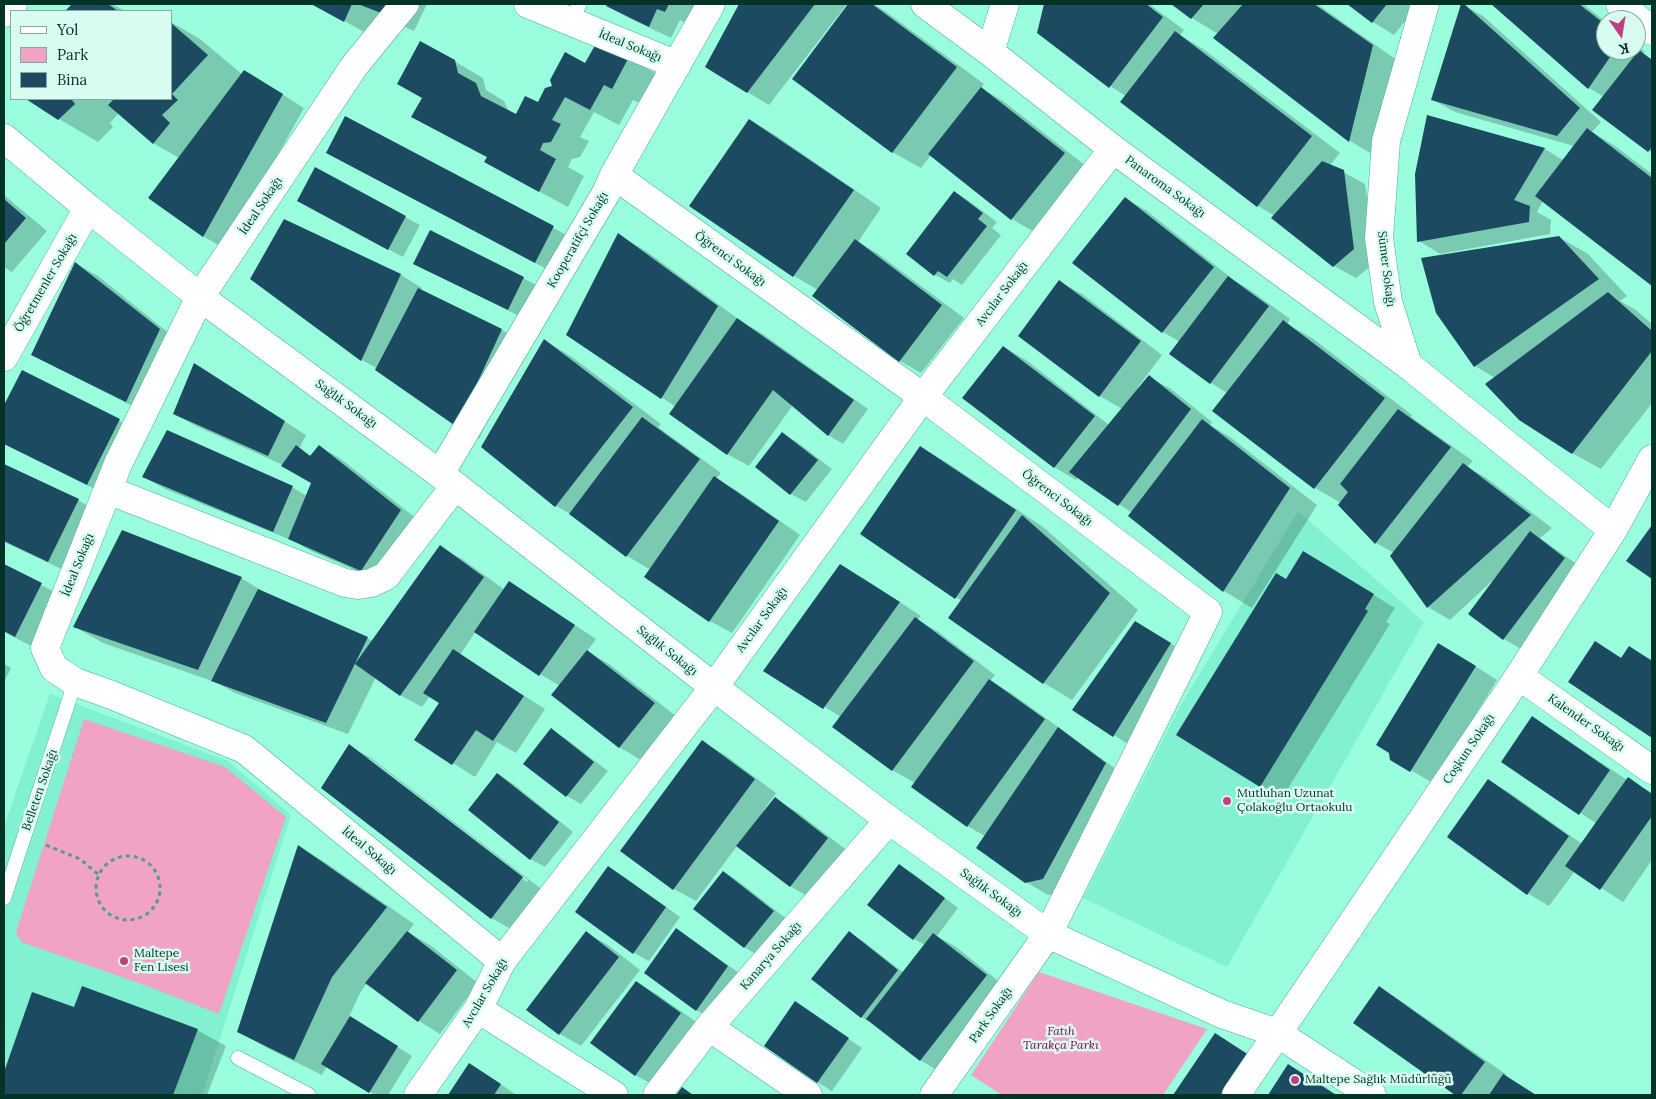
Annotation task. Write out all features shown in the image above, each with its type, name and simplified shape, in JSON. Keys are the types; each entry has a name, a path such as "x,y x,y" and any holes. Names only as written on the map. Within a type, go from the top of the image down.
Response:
{"street":[{"path":"4,13 13,4"},
{"name":"İdeal Sokağı","path":"405,4 355,65 200,297 118,464 44,648 54,668 75,682 244,749 502,961"},
{"name":"İdeal Sokağı","path":"528,4 575,12 677,65"},
{"name":"Kooperatifçi Sokağı","path":"108,490 345,583 358,585 371,583 386,576 448,480 606,193 614,175 711,4"},
{"name":"Panaroma Sokağı","path":"925,4 990,52 1113,149 1408,365"},
{"path":"990,52 1006,4"},
{"name":"Sümer Sokağı","path":"1408,365 1388,302 1379,238 1386,141 1426,4"},
{"path":"1620,4 1652,31"},
{"name":"Sağlık Sokağı","path":"4,138 200,297 448,480 714,687 889,820 1048,934 1222,1014 1277,1033 1372,1095"},
{"name":"Avcılar Sokağı","path":"418,1095 478,1009 502,961 714,687 923,397 1113,149"},
{"name":"Öğrenci Sokağı","path":"614,175 923,397 1208,612 1048,934"},
{"name":"Öğretmenler Sokağı","path":"4,357 88,208"},
{"path":"1408,365 1613,530"},
{"name":"Coşkun Sokağı","path":"1236,1095 1519,676 1613,530 1652,460"},
{"name":"Kalender Sokağı","path":"1519,676 1652,770"},
{"name":"Kanarya Sokağı","path":"656,1095 709,1027 889,820"},
{"name":"Park Sokağı","path":"934,1095 1048,934"},
{"path":"478,1009 614,1095"},
{"path":"709,1027 808,1095"}],"lane":[{"name":"Belleten Sokağı","path":"4,898 75,682"},
{"path":"238,1058 309,1095"}],"path":[{"path":"24,838 66,852 80,859 99,875"},
{"path":"131,856 141,858 150,864 158,877 160,892 157,902 150,911 141,917 130,920 119,919 109,914 101,906 97,896 96,885 99,875 104,867 116,858 131,856"}],"shaded area":[{"name":"Mutluhan Uzunat Çolakoğlu Ortaokulu","path":"1298,511 1424,622 1227,967 1083,898 1182,703"},
{"name":"Maltepe Fen Lisesi","path":"50,694 228,761 291,815 202,1095 4,1095 4,826"}],"green space":[{"path":"84,719 225,767 286,817 219,1014 139,983 21,942 16,932"},
{"name":"Fatıh Tarakça Parkı","path":"1039,972 1207,1029 1163,1095 1002,1095 971,1075"}],"building":[{"path":"72,4 108,4 117,10 66,10"},
{"path":"311,4 352,4 344,22"},
{"path":"358,4 391,4 386,15"},
{"path":"607,4 669,4 665,12 657,9 649,27 606,6"},
{"path":"739,4 815,4 747,93 705,67"},
{"path":"848,4 872,4 957,67 892,153 792,79"},
{"path":"1044,4 1146,4 1163,17 1109,88 1037,33"},
{"path":"1171,4 1204,4 1191,19"},
{"path":"1243,4 1314,4 1373,45 1349,142 1213,38"},
{"path":"1347,4 1387,4 1372,23"},
{"path":"1461,4 1464,4 1580,108 1557,136 1431,100"},
{"path":"1491,4 1579,4 1596,17 1596,60 1608,60 1588,89"},
{"path":"172,24 208,55 172,94"},
{"path":"1175,31 1312,136 1257,207 1120,102"},
{"path":"598,40 629,57 612,89 604,85 590,110 565,97 552,120 561,124 551,142 543,143 540,150 556,159 539,192 484,162 487,157 411,117 422,98 397,84 420,41 455,60 458,73 476,83 481,96 516,114 525,96 538,102 545,88 552,86 550,80 565,52 585,63"},
{"path":"1646,55 1652,60 1652,147 1648,152 1592,110 1631,60 1646,60"},
{"path":"244,70 283,94 203,237 148,198"},
{"path":"981,87 1065,153 1011,220 928,154"},
{"path":"172,94 178,100 162,115 170,123 153,144 108,105 113,100 172,100"},
{"path":"28,100 72,100 75,104 58,120"},
{"path":"1427,115 1545,148 1514,200 1530,206 1529,222 1417,242 1415,174"},
{"path":"345,116 554,226 535,263 326,153"},
{"path":"749,119 854,190 793,277 689,206"},
{"path":"1587,128 1652,178 1652,286 1535,196"},
{"path":"1322,161 1344,170 1354,249 1333,267 1271,218"},
{"path":"315,167 406,216 388,250 297,201"},
{"path":"954,191 983,213 978,219 987,226 947,277 938,271 934,276 906,254"},
{"path":"1125,197 1214,267 1162,333 1072,263"},
{"path":"4,199 26,218 4,244"},
{"path":"284,219 401,274 361,361 250,279"},
{"path":"430,230 524,277 508,310 413,264"},
{"path":"618,233 718,306 661,399 566,335"},
{"path":"1559,236 1599,279 1474,367 1436,313 1421,258"},
{"path":"855,239 942,305 899,362 812,296"},
{"path":"75,262 160,329 126,402 31,355"},
{"path":"1228,276 1269,306 1210,384 1169,354"},
{"path":"1059,280 1141,341 1099,397 1018,336"},
{"path":"418,288 502,329 457,427 375,370"},
{"path":"1608,292 1652,331 1652,351 1572,454 1519,420 1485,384"},
{"path":"737,318 854,400 828,436 773,390 727,455 669,414"},
{"path":"1283,320 1385,398 1314,489 1212,411"},
{"path":"544,339 633,407 555,507 481,447"},
{"path":"1003,346 1095,416 1054,468 962,398"},
{"path":"194,363 285,421 268,456 173,414"},
{"path":"22,370 120,419 87,485 4,444 4,405"},
{"path":"1149,375 1191,409 1118,506 1069,472"},
{"path":"1398,409 1451,447 1375,544 1338,505 1348,492 1340,484"},
{"path":"642,417 700,459 626,557 569,514"},
{"path":"1202,419 1290,488 1223,592 1128,516"},
{"path":"167,430 293,486 273,532 142,477"},
{"path":"782,432 818,460 790,495 755,467"},
{"path":"296,445 310,456 319,445 401,510 361,571 288,539 311,483 281,466"},
{"path":"920,446 1016,510 955,599 860,534"},
{"path":"1463,463 1531,515 1427,608 1390,556"},
{"path":"4,464 79,499 48,562 4,541"},
{"path":"714,476 779,521 709,622 644,577"},
{"path":"1022,515 1110,593 1043,684 948,618"},
{"path":"1652,525 1652,579 1626,561"},
{"path":"122,530 242,577 198,670 73,627"},
{"path":"1530,531 1565,558 1503,640 1468,614"},
{"path":"440,545 484,577 400,696 355,664"},
{"path":"1303,551 1374,594 1365,609 1368,611 1260,787 1176,735 1276,573 1286,579"},
{"path":"4,564 42,583 15,637 4,631"},
{"path":"840,564 900,602 823,709 763,671"},
{"path":"509,581 575,625 539,676 474,632"},
{"path":"258,589 368,637 326,723 211,681"},
{"path":"915,617 974,661 892,771 832,727"},
{"path":"1135,621 1171,643 1113,737 1072,710"},
{"path":"1595,641 1621,658 1629,646 1652,661 1652,738 1568,682"},
{"path":"1438,643 1476,666 1410,772 1390,760 1389,753 1376,745"},
{"path":"453,649 524,696 493,741 476,730 452,765 414,740 439,703 423,693"},
{"path":"587,650 655,703 619,748 551,695"},
{"path":"989,679 1045,719 967,827 911,787"},
{"path":"1532,716 1610,770 1579,815 1501,762"},
{"path":"1058,727 1106,763 1043,879 1025,883 976,848"},
{"path":"551,728 594,762 566,797 523,764"},
{"path":"702,740 755,779 673,890 620,851"},
{"path":"349,744 523,877 491,919 321,788"},
{"path":"497,773 559,822 530,860 468,810"},
{"path":"1628,777 1652,794 1652,816 1600,890 1565,866"},
{"path":"1488,779 1569,836 1527,895 1447,837"},
{"path":"775,797 828,838 790,887 736,846"},
{"path":"298,845 387,907 332,977 294,1060 237,1032"},
{"path":"899,864 945,898 913,940 867,905"},
{"path":"608,866 666,907 633,954 575,912"},
{"path":"723,871 774,911 744,948 693,909"},
{"path":"676,928 728,966 696,1011 644,973"},
{"path":"407,931 457,970 418,1022 365,983"},
{"path":"586,931 619,957 559,1035 526,1010"},
{"path":"849,931 898,970 861,1018 811,979"},
{"path":"933,933 987,975 920,1061 866,1019"},
{"path":"636,981 681,1013 635,1076 590,1043"},
{"path":"82,986 198,1029 173,1095 4,1095 4,1072 32,992 74,1007"},
{"path":"1379,986 1485,1062 1461,1095 1455,1095 1353,1023"},
{"path":"795,1001 849,1038 817,1083 764,1046"},
{"path":"350,1016 398,1046 369,1093 321,1064"},
{"path":"1215,1033 1249,1055 1221,1095 1173,1095"},
{"path":"469,1063 501,1084 494,1095 448,1095"},
{"name":"Maltepe Sağlık Müdürlüğü","path":"1288,1064 1336,1095 1268,1095"},
{"path":"1503,1074 1536,1095 1489,1095"},
{"path":"682,1087 693,1095 676,1095"}],"place":[{"name":"Mutluhan Uzunat Çolakoğlu Ortaokulu","path":"1227,801"},
{"name":"Maltepe Fen Lisesi","path":"124,961"},
{"name":"Maltepe Sağlık Müdürlüğü","path":"1295,1080"}]}
